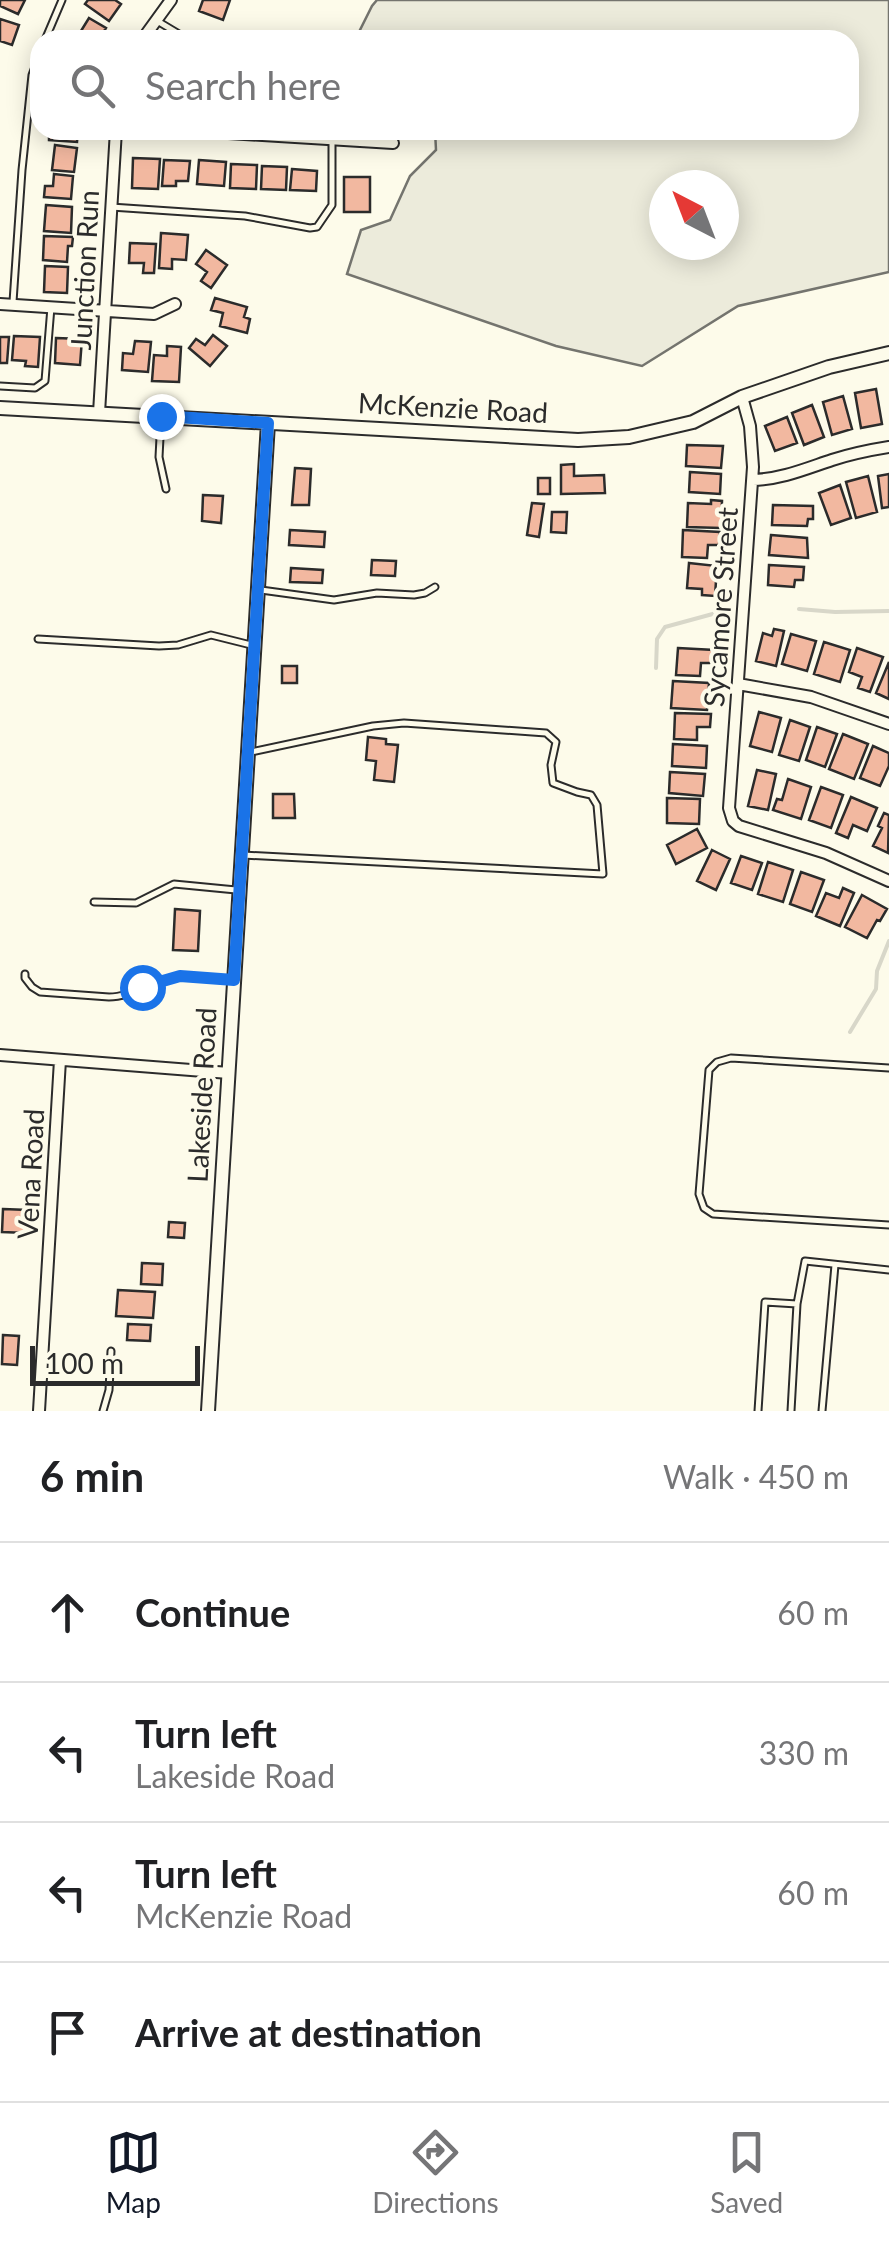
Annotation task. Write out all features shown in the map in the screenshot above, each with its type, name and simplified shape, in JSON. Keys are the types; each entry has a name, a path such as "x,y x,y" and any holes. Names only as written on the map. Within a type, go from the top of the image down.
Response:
{"street":[{"path":"149,30 171,0"},
{"name":"Junction Run","path":"100,413 115,140"},
{"path":"347,140 393,143"},
{"path":"6,305 154,314 175,304"},
{"name":"McKenzie Road","path":"0,408 578,440 629,436 693,422 742,396 889,353"},
{"name":"Sycamore Street","path":"742,396 752,444 752,480 729,808 733,821 752,831 826,853 889,881"},
{"name":"Lakeside Road","path":"208,1411 268,423"},
{"path":"752,480 775,479 889,446"},
{"path":"738,684 811,697 889,724"},
{"path":"0,1055 228,1073"},
{"name":"Vena Road","path":"39,1411 60,1060"}],"lane":[{"path":"49,30 62,0"},
{"path":"156,20 172,30"},
{"path":"6,305 30,94"},
{"path":"112,207 245,216 317,227 332,205 332,140"},
{"path":"0,386 35,388 44,381 51,307"},
{"path":"161,416 159,458 166,489"},
{"path":"258,589 334,600 377,593 414,595 435,587"},
{"path":"38,638 160,646 211,635 254,646"},
{"path":"242,855 603,874 597,805 591,795 553,782 551,765 556,742 546,733 388,724 248,752"},
{"path":"94,902 136,903 174,884 240,890"},
{"path":"25,974 24,978 40,992 108,997 180,976 234,980"},
{"path":"889,1068 731,1058 717,1062 709,1070 698,1194 704,1208 713,1214 889,1225"},
{"path":"791,1411 797,1304 805,1262 889,1270"},
{"path":"822,1411 835,1264"},
{"path":"758,1411 764,1302 797,1304"},
{"path":"103,1411 109,1390 111,1352"}],"shaded area":[{"path":"377,0 889,0 889,272 738,306 642,366 556,346 347,274 361,230 390,220 410,176 436,150 436,140 859,140 859,30 360,30"}],"building":[{"path":"0,0 25,0 18,14 0,6"},
{"path":"88,0 115,0 121,4 109,21 85,4"},
{"path":"203,0 230,0 223,20 199,11"},
{"path":"89,18 106,28 105,30 82,30"},
{"path":"0,19 19,25 12,45 0,41"},
{"path":"55,145 77,148 74,172 52,170"},
{"path":"133,158 160,159 158,189 132,188"},
{"path":"164,160 190,161 188,181 162,186"},
{"path":"199,160 226,162 224,186 197,184"},
{"path":"231,164 257,165 256,189 230,188"},
{"path":"262,166 287,167 286,190 261,189"},
{"path":"292,169 317,171 316,191 290,190"},
{"path":"54,174 73,176 71,199 44,197 45,186 53,186"},
{"path":"344,177 370,177 370,212 344,212"},
{"path":"46,205 72,207 71,233 44,231"},
{"path":"161,233 188,235 186,260 172,259 172,269 159,268"},
{"path":"44,236 73,237 67,262 43,260"},
{"path":"130,243 156,244 154,273 143,273 144,263 129,263"},
{"path":"206,250 227,265 211,288 201,281 207,272 196,264"},
{"path":"45,266 68,267 67,293 44,292"},
{"path":"215,298 247,307 247,333 220,326 223,313 211,310"},
{"path":"213,335 227,346 210,366 189,348 196,339 205,345"},
{"path":"14,336 40,337 38,367 12,360"},
{"path":"0,337 9,337 7,363 0,363"},
{"path":"56,338 82,339 80,365 55,363"},
{"path":"135,341 151,342 148,372 122,370 123,353 133,354"},
{"path":"167,346 181,347 179,382 152,381 154,355 167,356"},
{"path":"876,389 882,424 861,428 855,393"},
{"path":"843,396 852,429 832,435 823,402"},
{"path":"812,405 824,437 804,445 792,413"},
{"path":"787,417 797,443 775,451 765,426"},
{"path":"687,445 723,446 721,468 686,466"},
{"path":"574,464 574,476 604,475 605,493 561,494 561,465"},
{"path":"295,468 311,469 309,505 292,505"},
{"path":"690,472 721,474 720,494 689,492"},
{"path":"889,474 889,507 882,508 878,476"},
{"path":"868,476 877,512 856,518 846,482"},
{"path":"538,478 550,478 550,494 538,494"},
{"path":"840,485 851,518 831,525 819,493"},
{"path":"203,495 223,496 221,523 202,521"},
{"path":"711,500 722,501 721,528 687,527 688,503 711,504"},
{"path":"532,503 544,504 539,537 527,535"},
{"path":"773,505 813,506 813,519 808,519 807,526 772,525"},
{"path":"552,512 567,512 566,533 551,532"},
{"path":"290,530 325,532 324,547 289,545"},
{"path":"683,530 720,532 719,545 708,545 707,558 682,557"},
{"path":"771,535 807,538 808,558 769,555"},
{"path":"372,560 396,561 395,576 371,575"},
{"path":"689,563 717,566 715,596 702,595 702,589 687,588"},
{"path":"769,565 804,567 803,580 795,580 794,587 768,585"},
{"path":"291,568 323,570 322,583 290,582"},
{"path":"774,629 784,631 776,666 756,661 763,633 772,636"},
{"path":"791,634 816,641 807,671 782,664"},
{"path":"824,642 850,650 840,682 814,674"},
{"path":"678,648 714,650 713,663 701,663 700,676 676,675"},
{"path":"857,648 883,657 870,692 858,688 862,677 849,672"},
{"path":"889,662 889,699 876,693"},
{"path":"282,666 297,666 297,683 282,683"},
{"path":"673,681 709,683 707,710 671,708"},
{"path":"759,712 781,718 772,752 750,746"},
{"path":"675,713 711,714 710,727 697,727 697,740 674,739"},
{"path":"790,720 810,727 799,761 779,755"},
{"path":"817,727 837,734 825,767 806,760"},
{"path":"843,734 868,744 854,779 829,769"},
{"path":"368,737 398,745 394,782 374,780 376,761 366,760"},
{"path":"673,744 707,746 706,768 672,766"},
{"path":"873,746 889,753 889,766 880,786 860,778"},
{"path":"757,770 776,774 768,810 748,806"},
{"path":"670,772 705,774 703,796 669,793"},
{"path":"788,779 811,787 801,819 773,810 777,799 782,800"},
{"path":"821,787 843,795 831,828 809,820"},
{"path":"273,794 294,794 295,818 273,818"},
{"path":"851,797 877,808 867,831 853,825 848,838 836,833"},
{"path":"667,798 700,799 699,824 667,823"},
{"path":"884,813 889,815 888,853 873,846"},
{"path":"697,829 707,848 676,864 667,845"},
{"path":"712,850 730,859 716,890 697,881"},
{"path":"741,856 762,863 752,890 731,883"},
{"path":"768,862 793,870 783,902 758,894"},
{"path":"801,872 824,880 812,912 790,904"},
{"path":"843,888 854,893 840,926 816,916 826,893 839,898"},
{"path":"862,895 887,909 867,938 845,927"},
{"path":"175,909 200,911 198,951 173,950"},
{"path":"3,1209 28,1210 27,1233 2,1232"},
{"path":"169,1222 185,1223 184,1238 168,1237"},
{"path":"142,1263 163,1264 162,1285 141,1284"},
{"path":"118,1290 155,1292 153,1318 116,1316"},
{"path":"128,1324 151,1325 150,1341 127,1340"},
{"path":"3,1335 19,1336 17,1365 2,1364"}],"waterway":[{"path":"799,609 889,611"},
{"path":"656,668 657,639 665,627 720,612"},
{"path":"850,1032 876,989 877,971 889,941"}],"route":[{"path":"142,987 180,976 234,980 268,423 161,416"}]}
